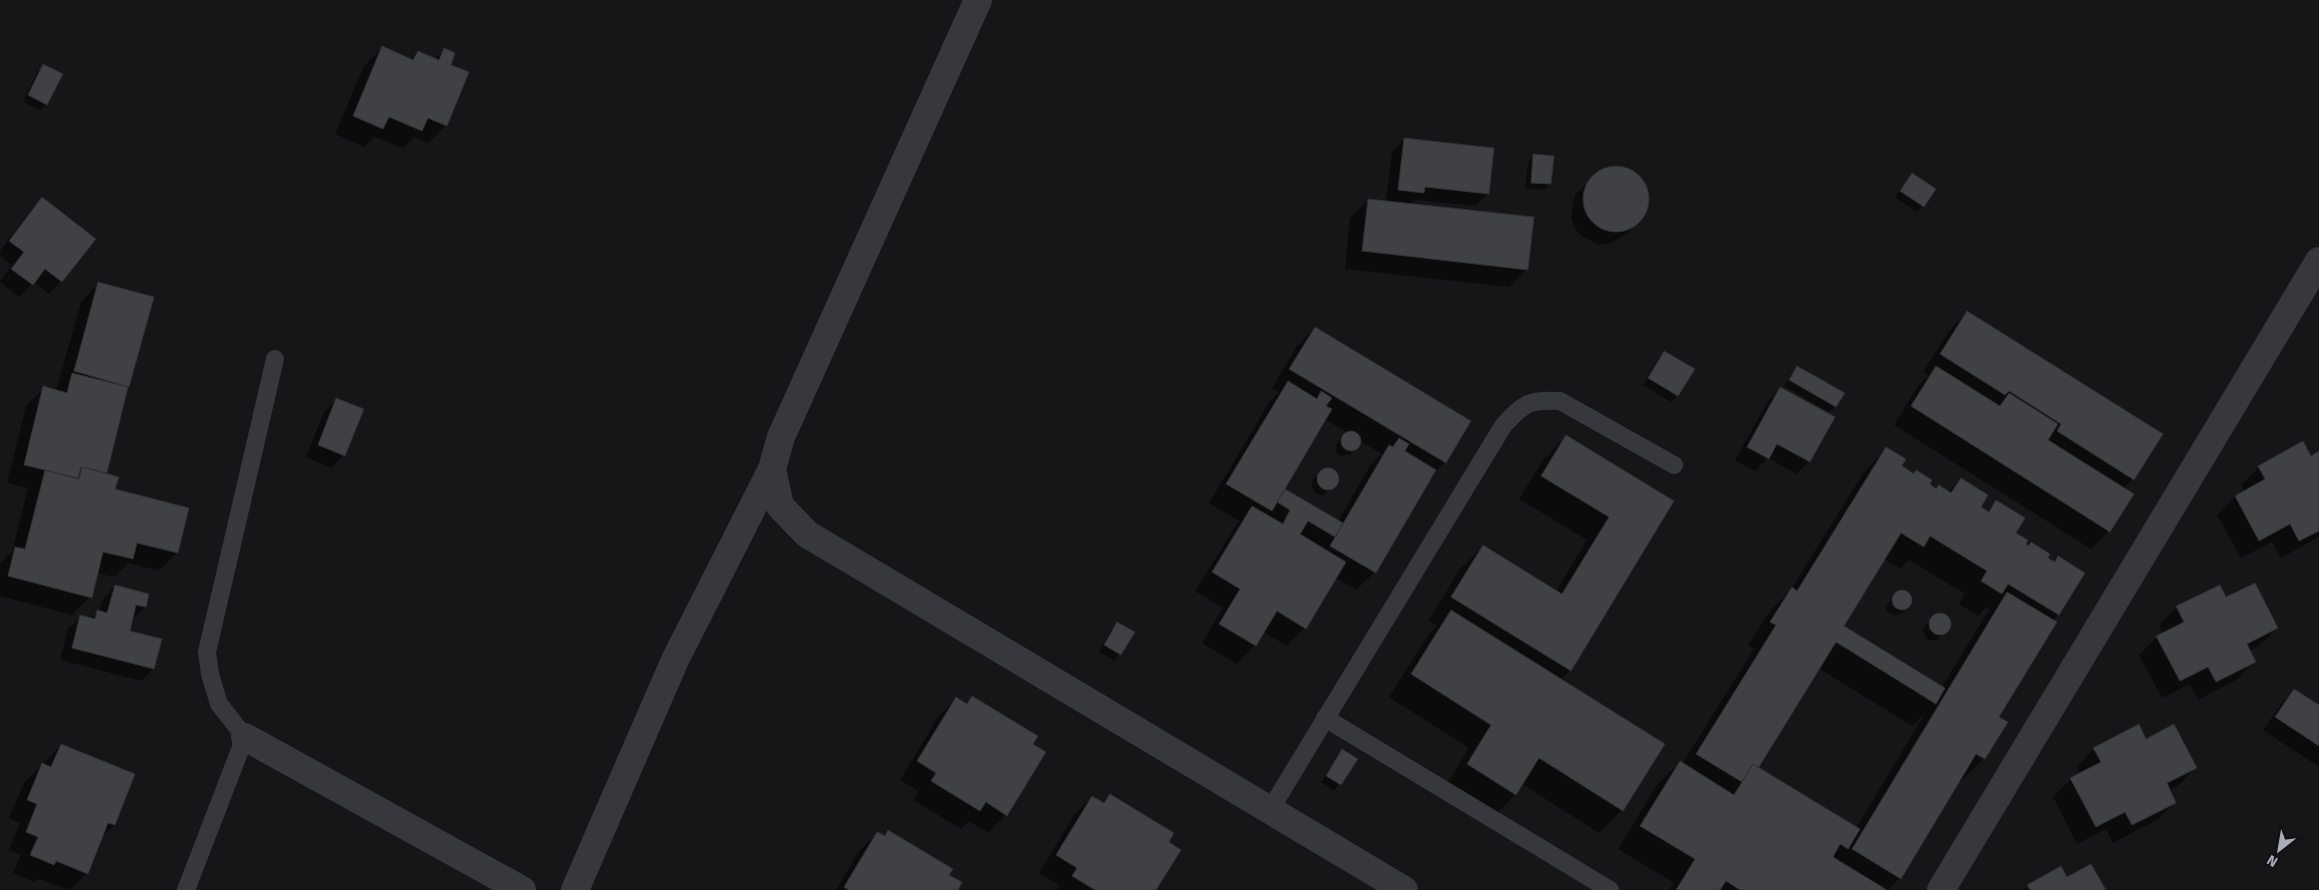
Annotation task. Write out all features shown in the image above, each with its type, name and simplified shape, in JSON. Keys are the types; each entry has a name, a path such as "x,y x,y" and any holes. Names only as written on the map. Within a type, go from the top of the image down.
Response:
{"street":[{"path":"575,890 675,660 772,469 781,437 978,0"},
{"path":"1941,890 2319,261"},
{"path":"772,469 780,506 807,534 1404,890"},
{"path":"245,737 522,890"}],"lane":[{"path":"186,890 245,737 219,704 210,674 207,652 275,360"},
{"path":"1270,810 1503,426 1520,407 1539,400 1560,402 1674,465"},
{"path":"1325,718 1610,890"}],"building":[{"path":"382,46 413,60 418,51 439,60 444,48 455,53 451,65 469,72 447,126 428,118 422,131 389,117 383,129 353,116"},
{"path":"43,64 63,74 47,105 28,95"},
{"path":"1404,138 1494,148 1489,194 1425,187 1424,193 1398,190"},
{"path":"1533,154 1554,156 1551,184 1531,183"},
{"path":"1610,166 1622,166 1634,171 1644,181 1649,193 1647,212 1634,227 1622,232 1610,232 1598,227 1588,217 1583,205 1583,193 1588,181 1598,171"},
{"path":"1912,173 1936,189 1924,207 1900,191"},
{"path":"42,197 96,239 62,282 45,269 33,285 11,269 24,252 9,241"},
{"path":"1368,199 1534,217 1528,270 1362,251"},
{"path":"98,282 154,297 129,387 74,371"},
{"path":"1967,311 2163,434 2134,480 2057,431 2061,424 2009,391 2005,395 1940,354"},
{"path":"1315,327 1471,421 1446,463 1289,369"},
{"path":"1664,351 1695,369 1678,396 1648,378"},
{"path":"1797,366 1845,393 1836,407 1789,380"},
{"path":"1936,366 2000,406 2009,393 2058,424 2048,440 2134,494 2110,532 1911,406"},
{"path":"72,373 128,387 107,473 81,467 78,478 24,465 43,386 67,393"},
{"path":"1288,381 1317,399 1321,391 1332,398 1326,406 1332,409 1272,511 1226,484"},
{"path":"1780,387 1835,417 1810,462 1777,444 1769,459 1747,447"},
{"path":"336,398 364,409 345,456 318,445"},
{"path":"1347,431 1355,431 1361,437 1361,445 1355,451 1347,451 1341,445 1341,437"},
{"path":"1566,435 1674,501 1571,671 1451,597 1483,545 1562,594 1609,517 1541,476"},
{"path":"1399,438 1409,444 1405,451 1436,470 1376,573 1330,546 1389,445 1393,447"},
{"path":"2303,441 2311,456 2319,451 2319,531 2299,541 2290,524 2259,541 2235,496 2265,479 2258,466"},
{"path":"1886,447 1906,459 1902,466 1914,474 1916,470 1932,480 1930,484 1936,489 1939,485 1951,493 1961,478 1988,495 1981,507 1989,512 1996,500 2025,518 2016,533 2028,540 2026,544 2029,546 2031,542 2050,554 2048,558 2055,562 2058,556 2085,573 2059,615 2008,584 2002,594 1981,581 1987,571 1930,536 1924,547 1901,533 1844,626 1945,688 1936,704 1836,642 1759,767 1753,764 1742,782 1696,754 1776,625 1770,622 1792,587 1797,591"},
{"path":"82,467 119,477 115,489 189,508 178,553 137,543 133,559 103,552 92,598 8,576 15,547 25,549 45,470 79,479"},
{"path":"1328,468 1336,471 1339,479 1336,487 1328,490 1320,487 1317,479 1320,471"},
{"path":"1285,489 1343,523 1335,537 1308,521 1300,534 1346,562 1306,629 1277,611 1256,646 1219,624 1240,589 1212,572 1252,506 1283,524 1290,510 1277,502"},
{"path":"2255,583 2278,628 2247,644 2256,662 2216,682 2208,667 2180,681 2156,636 2184,622 2176,606 2220,585 2226,597"},
{"path":"115,585 149,594 146,607 136,605 130,631 162,639 154,669 72,648 80,615 95,619 97,610 107,613"},
{"path":"1898,590 1906,590 1912,596 1912,604 1906,610 1898,610 1892,604 1892,596"},
{"path":"2007,592 2057,622 1999,717 2008,722 1985,759 1976,754 1901,879 1852,849"},
{"path":"1451,610 1665,744 1623,811 1539,758 1516,795 1467,764 1491,725 1411,674"},
{"path":"1936,613 1944,613 1951,620 1951,628 1944,635 1936,635 1929,628 1929,620"},
{"path":"1117,622 1135,632 1121,655 1104,645"},
{"path":"2294,689 2319,705 2319,746 2275,717"},
{"path":"972,696 1038,736 1033,744 1046,752 1007,816 986,802 980,811 931,781 936,773 917,761 956,697 967,704"},
{"path":"2139,724 2146,739 2174,724 2197,768 2167,783 2176,803 2132,825 2125,812 2096,827 2070,778 2101,762 2093,748"},
{"path":"61,744 135,774 115,825 108,823 88,874 56,861 54,865 30,855 38,837 26,832 37,804 27,800 42,763 51,767"},
{"path":"1342,749 1358,759 1341,785 1326,776"},
{"path":"1680,761 1734,795 1753,764 1860,829 1848,849 1840,844 1833,857 1887,890 1740,890 1726,881 1720,890 1676,890 1695,859 1640,826"},
{"path":"1110,794 1174,833 1169,842 1181,850 1156,890 1095,890 1072,876 1077,868 1056,855 1092,796 1104,803"},
{"path":"888,830 953,869 949,875 962,882 958,890 849,890 844,887 877,832 885,836"},
{"path":"2091,864 2106,890 2030,890 2027,885 2061,866 2067,877"}]}
